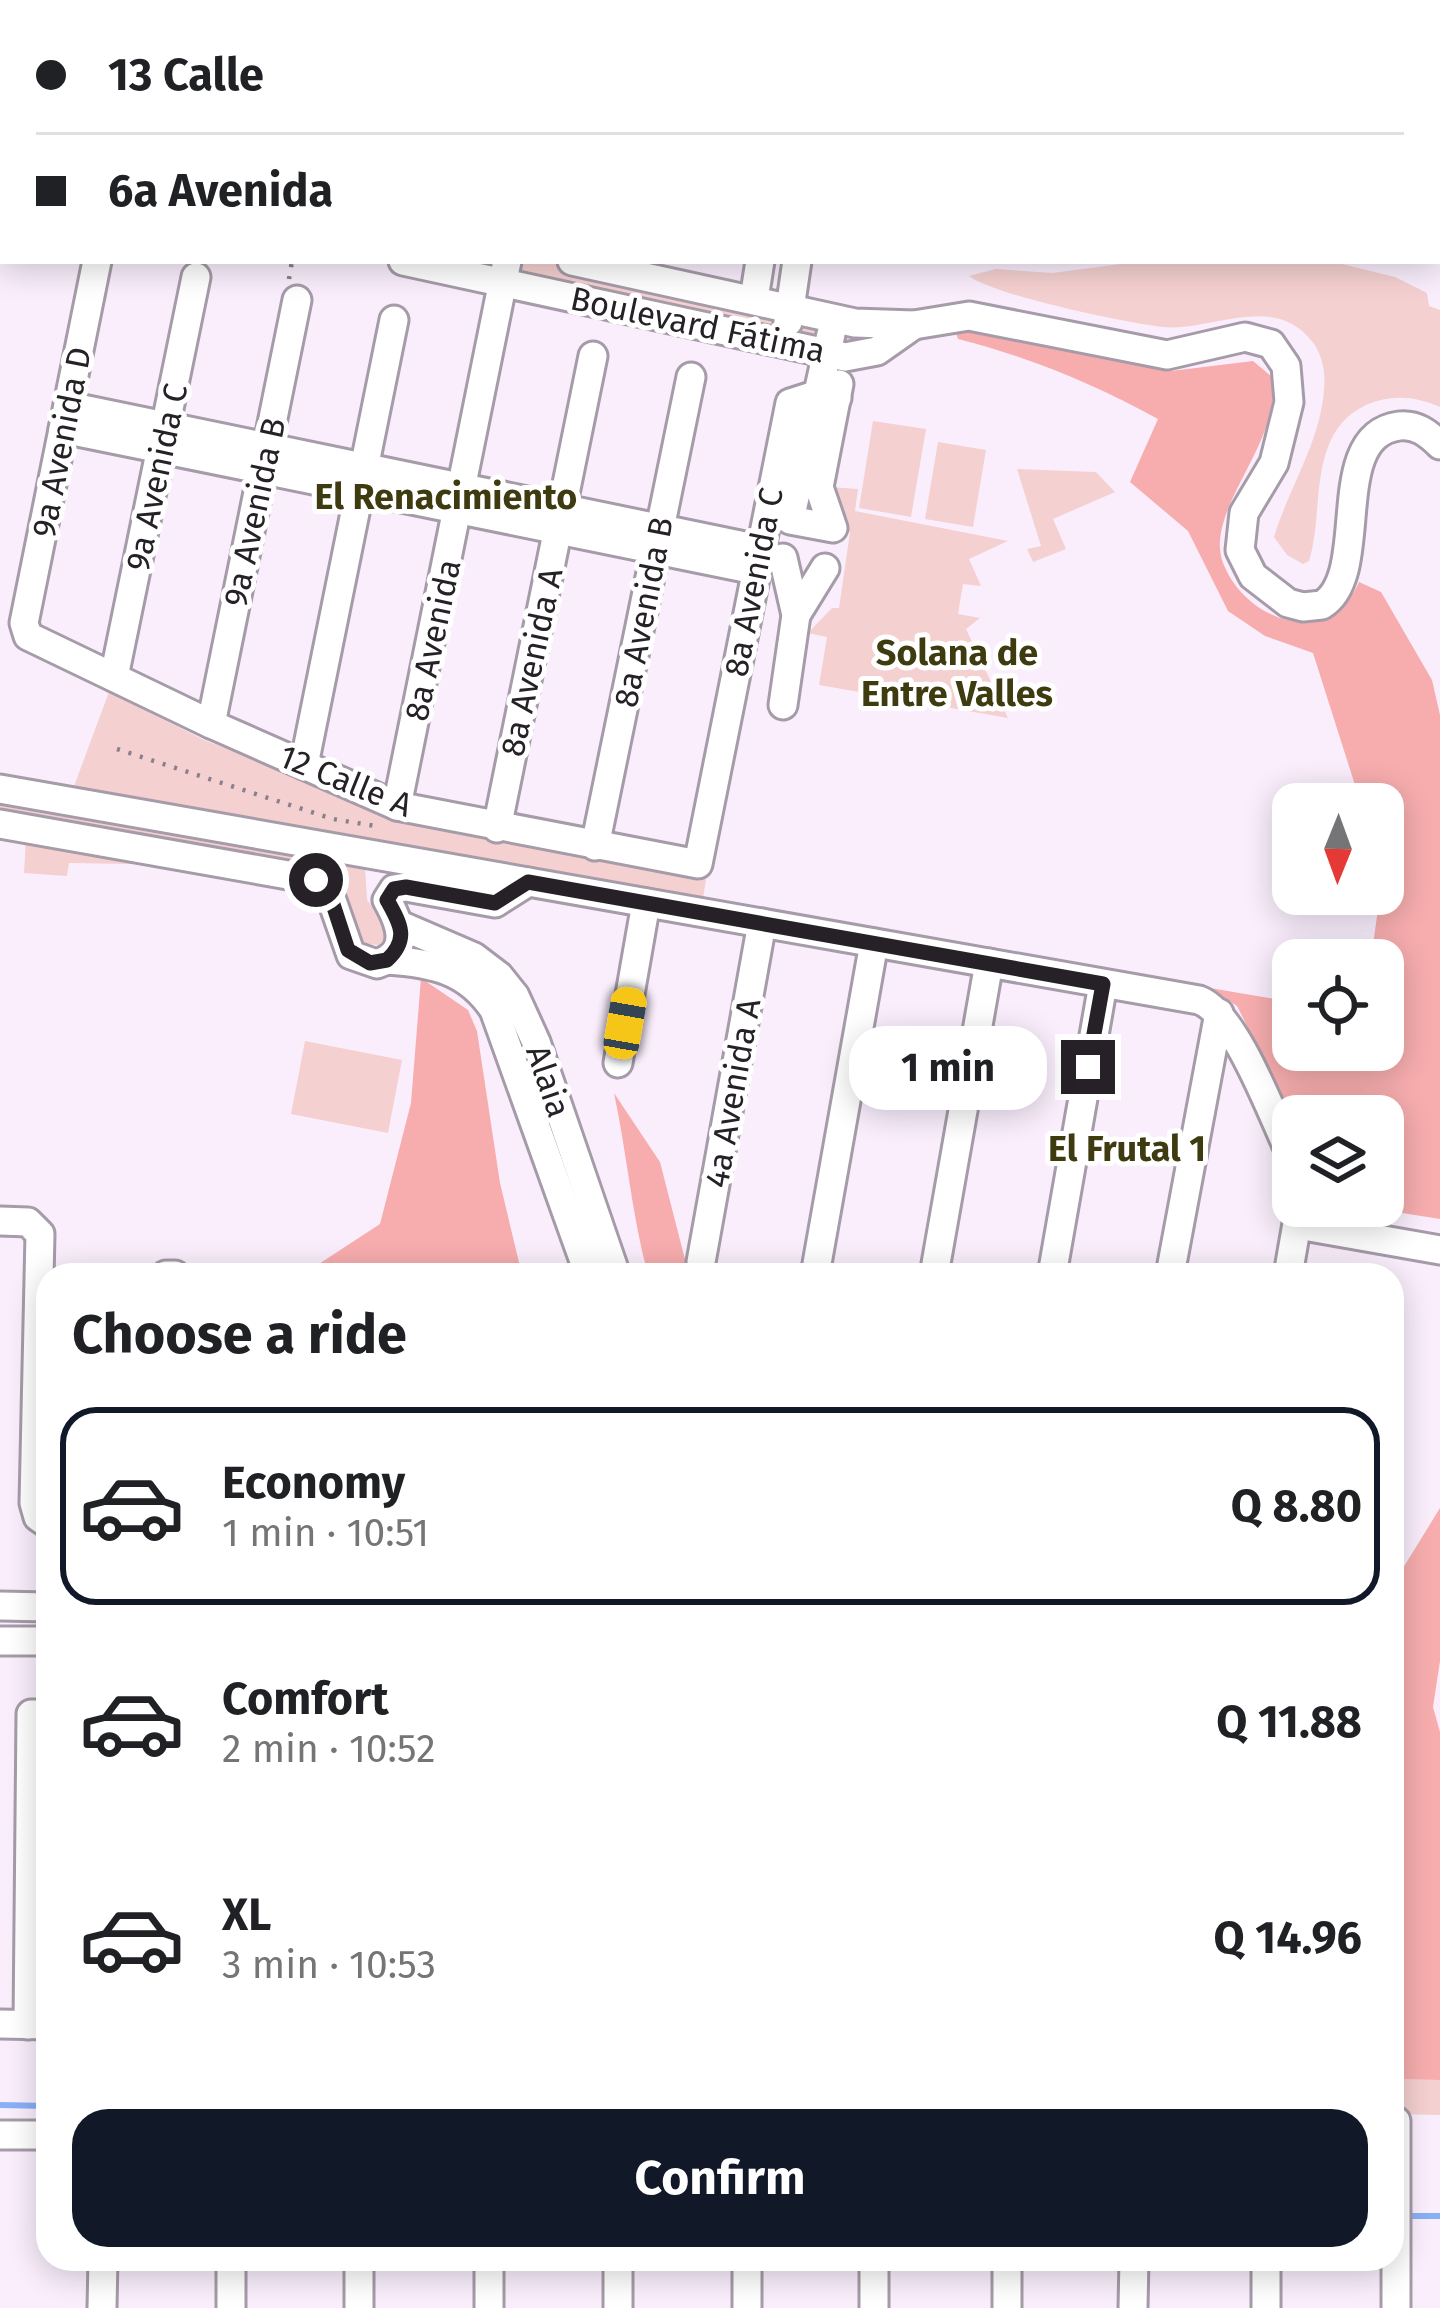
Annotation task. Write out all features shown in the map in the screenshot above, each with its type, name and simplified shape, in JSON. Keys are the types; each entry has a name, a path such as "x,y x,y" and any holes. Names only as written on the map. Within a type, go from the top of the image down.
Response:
{"street":[{"name":"9a Avenida D","path":"24,623 97,264"},
{"name":"Boulevard Fátima","path":"431,264 505,272 836,354 873,353 914,325"},
{"name":"Boulevard Fátima","path":"586,264 837,319 914,325 975,317 1160,354 1189,353 1245,337 1272,345 1289,376 1288,410 1269,473 1244,513 1239,545 1252,576 1297,607 1322,605 1340,586 1359,467 1376,435 1411,426 1440,445"},
{"path":"754,299 760,264"},
{"path":"786,341 797,264"},
{"name":"8a Avenida","path":"397,806 505,272"},
{"name":"9a Avenida C","path":"114,677 196,277"},
{"name":"9a Avenida B","path":"211,724 297,299"},
{"path":"836,354 837,319"},
{"path":"304,765 394,320"},
{"name":"8a Avenida C","path":"698,864 766,559 790,403 825,396 836,354"},
{"name":"8a Avenida A","path":"497,828 593,356"},
{"name":"8a Avenida B","path":"596,846 691,377"},
{"path":"808,484 832,528 790,520 808,484 825,396"},
{"path":"65,418 766,559 796,615"},
{"path":"783,705 796,615 825,568"},
{"name":"12 Calle A","path":"24,623 28,636 397,806 698,864"},
{"path":"0,789 1199,1000 1219,1013 1272,1118"},
{"path":"0,824 320,882 328,889 351,955 370,963 387,960 412,930 387,900 379,867 368,854"},
{"path":"320,882 327,847"},
{"path":"387,900 389,892 400,887 495,903 528,882"},
{"path":"618,1063 646,903"},
{"name":"4a Avenida A","path":"701,1262 762,923"},
{"name":"Alaia","path":"412,930 474,957 515,996 536,1042 612,1263"},
{"path":"817,1263 874,943"},
{"name":"Alaia","path":"387,960 452,971 472,984 494,1010 585,1263"},
{"path":"936,1263 989,963"},
{"path":"1054,1263 1103,984"},
{"path":"1172,1263 1219,1013"},
{"path":"0,1221 28,1222 38,1229 40,1263"},
{"path":"1290,1263 1297,1227"},
{"path":"1347,1227 1440,1250"},
{"path":"36,1428 36,1511"},
{"path":"0,1606 36,1607"},
{"path":"0,1641 36,1641"},
{"path":"25,2025 36,1797"},
{"path":"0,2135 36,2135"},
{"path":"102,2308 103,2271"},
{"path":"231,2271 231,2308"},
{"path":"359,2271 359,2308"},
{"path":"489,2271 489,2308"},
{"path":"618,2271 618,2308"},
{"path":"747,2271 747,2308"},
{"path":"874,2271 874,2308"},
{"path":"1006,2308 1007,2271"},
{"path":"1133,2271 1133,2308"},
{"path":"1266,2271 1266,2308"},
{"path":"1396,2271 1396,2308"}],"shaded area":[{"path":"417,264 588,264 914,325 845,357 819,487 826,352"},
{"path":"1121,264 1342,264 1395,277 1427,293 1429,306 1440,310 1440,407 1394,398 1375,401 1347,418 1326,453 1314,541 1309,561 1303,564 1287,555 1274,537 1321,409 1324,369 1310,339 1294,325 1259,316 1181,327 1144,324 1031,299 969,276 996,269 1052,273"},
{"path":"954,327 1171,371 1253,361 1271,376 1267,424 1224,520 1223,563 1250,600 1288,620 1328,616 1345,603 1359,582 1381,592 1432,680 1440,715 1440,1219 1404,1213 1404,1095 1282,1095 1237,1006 1210,988 1272,998 1272,1071 1404,1071 1404,939 1374,939 1377,915 1404,915 1404,783 1354,783 1313,653 1265,636 1228,611 1188,531 1130,482 1158,419 1061,373 958,339"},
{"path":"873,421 926,429 911,517 859,508"},
{"path":"938,442 986,450 973,527 925,519"},
{"path":"1017,469 1096,472 1115,492 1053,519 1066,549 1033,562 1027,549 1041,546"},
{"path":"830,487 858,489 855,511 1008,541 969,559 981,586 963,584 958,614 980,618 966,629 1008,718 819,685 827,637 808,633 832,608 839,608 850,532 844,530"},
{"path":"109,692 204,740 294,775 707,873 703,899 74,786"},
{"path":"0,789 311,844 307,878 0,824"},
{"path":"26,837 186,865 69,863 67,876 24,873"},
{"path":"351,861 365,866 367,900 386,924 388,934 379,945 364,944 358,935 342,872"},
{"path":"421,978 468,1010 477,1031 500,1183 519,1263 320,1263 380,1224 411,1103"},
{"path":"305,1041 402,1060 388,1133 291,1114"},
{"path":"614,1093 660,1162 686,1263 645,1263"},
{"path":"1440,1508 1440,1661 1433,1707 1440,1732 1440,2080 1404,2079 1404,1566"},
{"path":"1404,2079 1440,2080 1440,2115 1404,2114"}],"waterway":[{"path":"0,2105 36,2106"},
{"path":"1404,2216 1440,2216"}],"district":[{"name":"El Renacimiento","path":"446,496"},
{"name":"Solana de Entre Valles","path":"957,672"},
{"name":"El Frutal 1","path":"1127,1148"}],"route":[{"path":"316,880 328,889 351,955 376,964 397,951 401,938 402,926 387,900 394,889 406,887 495,903 528,882 1103,984 1088,1067"}]}
